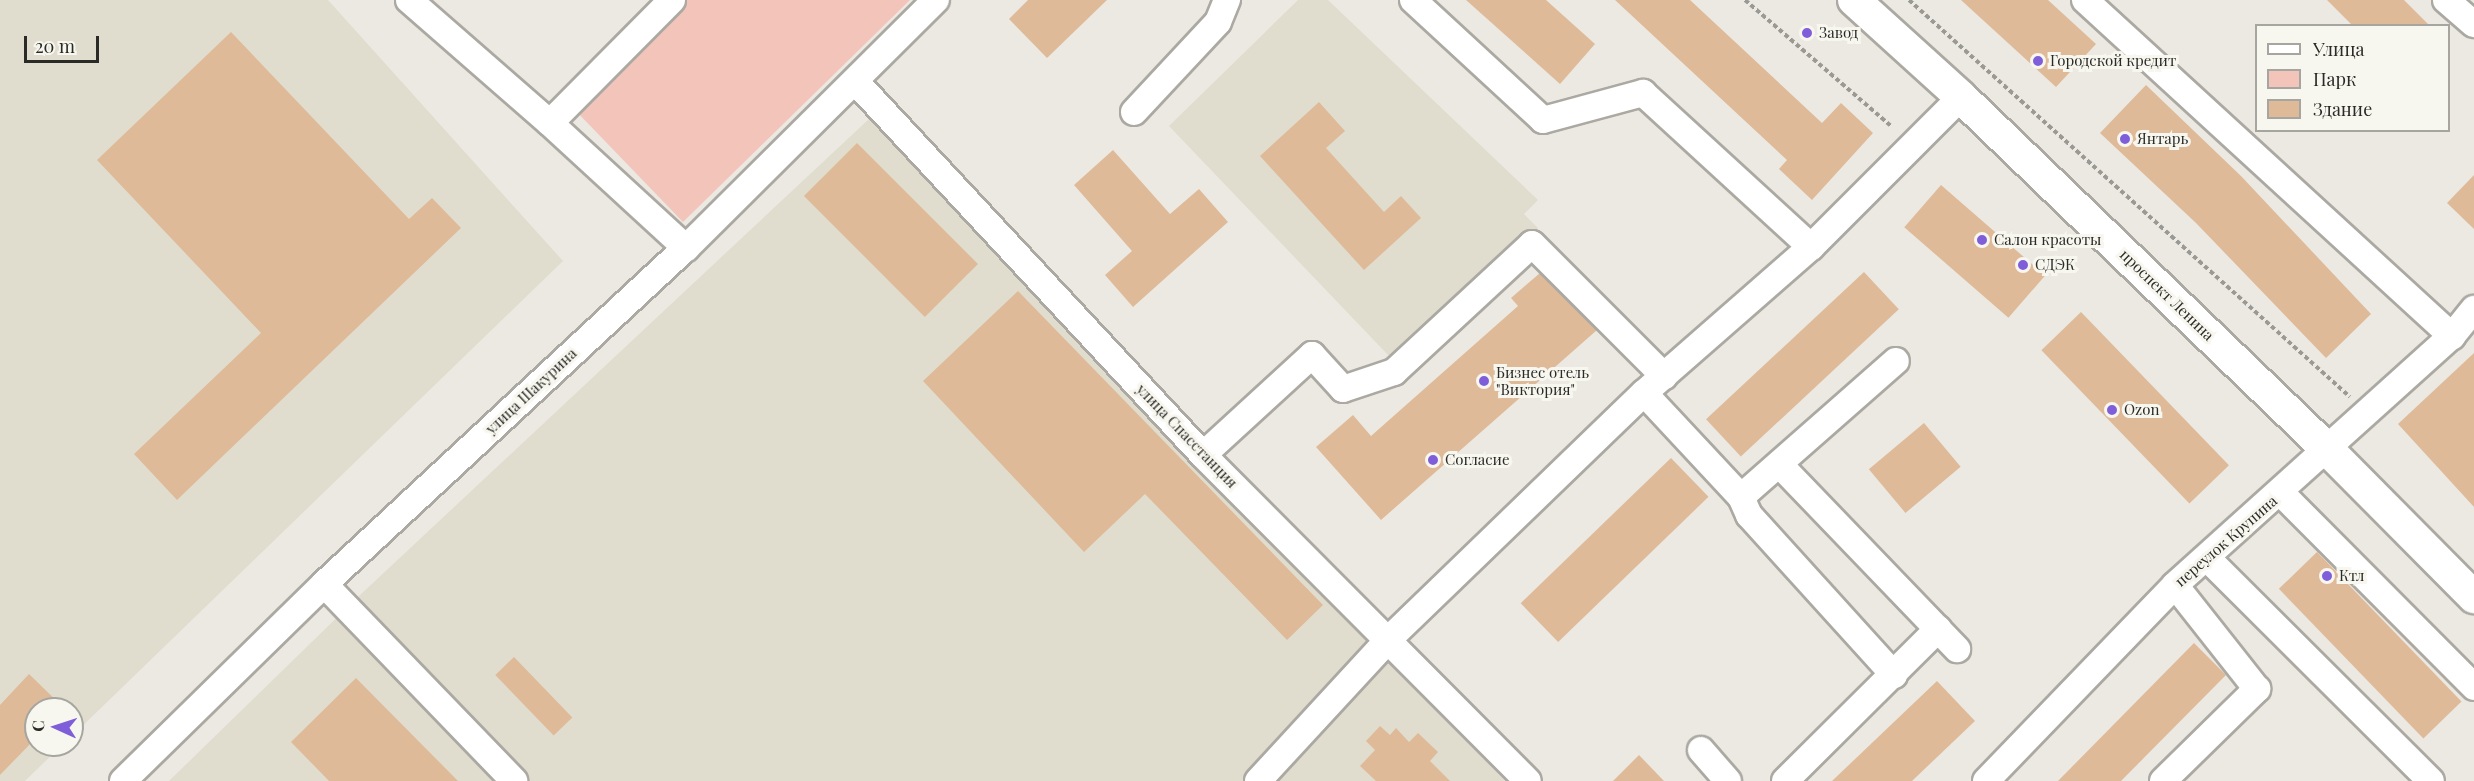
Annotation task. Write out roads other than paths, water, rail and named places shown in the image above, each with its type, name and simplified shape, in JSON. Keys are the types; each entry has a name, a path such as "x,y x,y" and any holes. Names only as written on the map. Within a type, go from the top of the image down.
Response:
{"main road":[{"name":"проспект Ленина","path":"1854,0 1961,97 2327,449 2474,597"}],"street":[{"path":"409,0 550,123 686,248"},
{"path":"550,123 672,0"},
{"name":"улица Шакурина","path":"123,781 324,584 686,248 936,0"},
{"path":"1134,112 1218,22 1227,0"},
{"path":"1413,0 1543,120 1643,93 1811,247"},
{"path":"2085,0 2452,336"},
{"path":"2446,0 2474,24"},
{"name":"улица Спасстанция","path":"855,81 1203,455 1389,639 1528,781"},
{"path":"1258,781 1389,639 1644,393 1811,247 1961,97"},
{"path":"1203,455 1312,355 1343,389 1394,372 1532,244 1664,376"},
{"name":"переулок Крупина","path":"1986,781 2175,585 2281,493 2452,336 2474,309"},
{"path":"1745,506 1779,464 1896,361"},
{"path":"1644,393 1894,675"},
{"path":"1779,464 1957,649"},
{"path":"2281,493 2474,687"},
{"path":"2207,558 2431,781"},
{"path":"324,584 514,781"},
{"path":"2163,781 2257,689 2175,585"},
{"path":"1785,781 1938,629"},
{"path":"1701,750 1728,781"}],"place":[{"name":"Завод","path":"1807,33"},
{"name":"Городской кредит","path":"2038,61"},
{"name":"Янтарь","path":"2125,139"},
{"name":"Салон красоты","path":"1982,240"},
{"name":"СДЭК","path":"2023,265"},
{"name":"Бизнес отель \"Виктория\"","path":"1484,381"},
{"name":"Ozon","path":"2112,410"},
{"name":"Согласие","path":"1433,460"},
{"name":"Ктл","path":"2327,576"}]}
